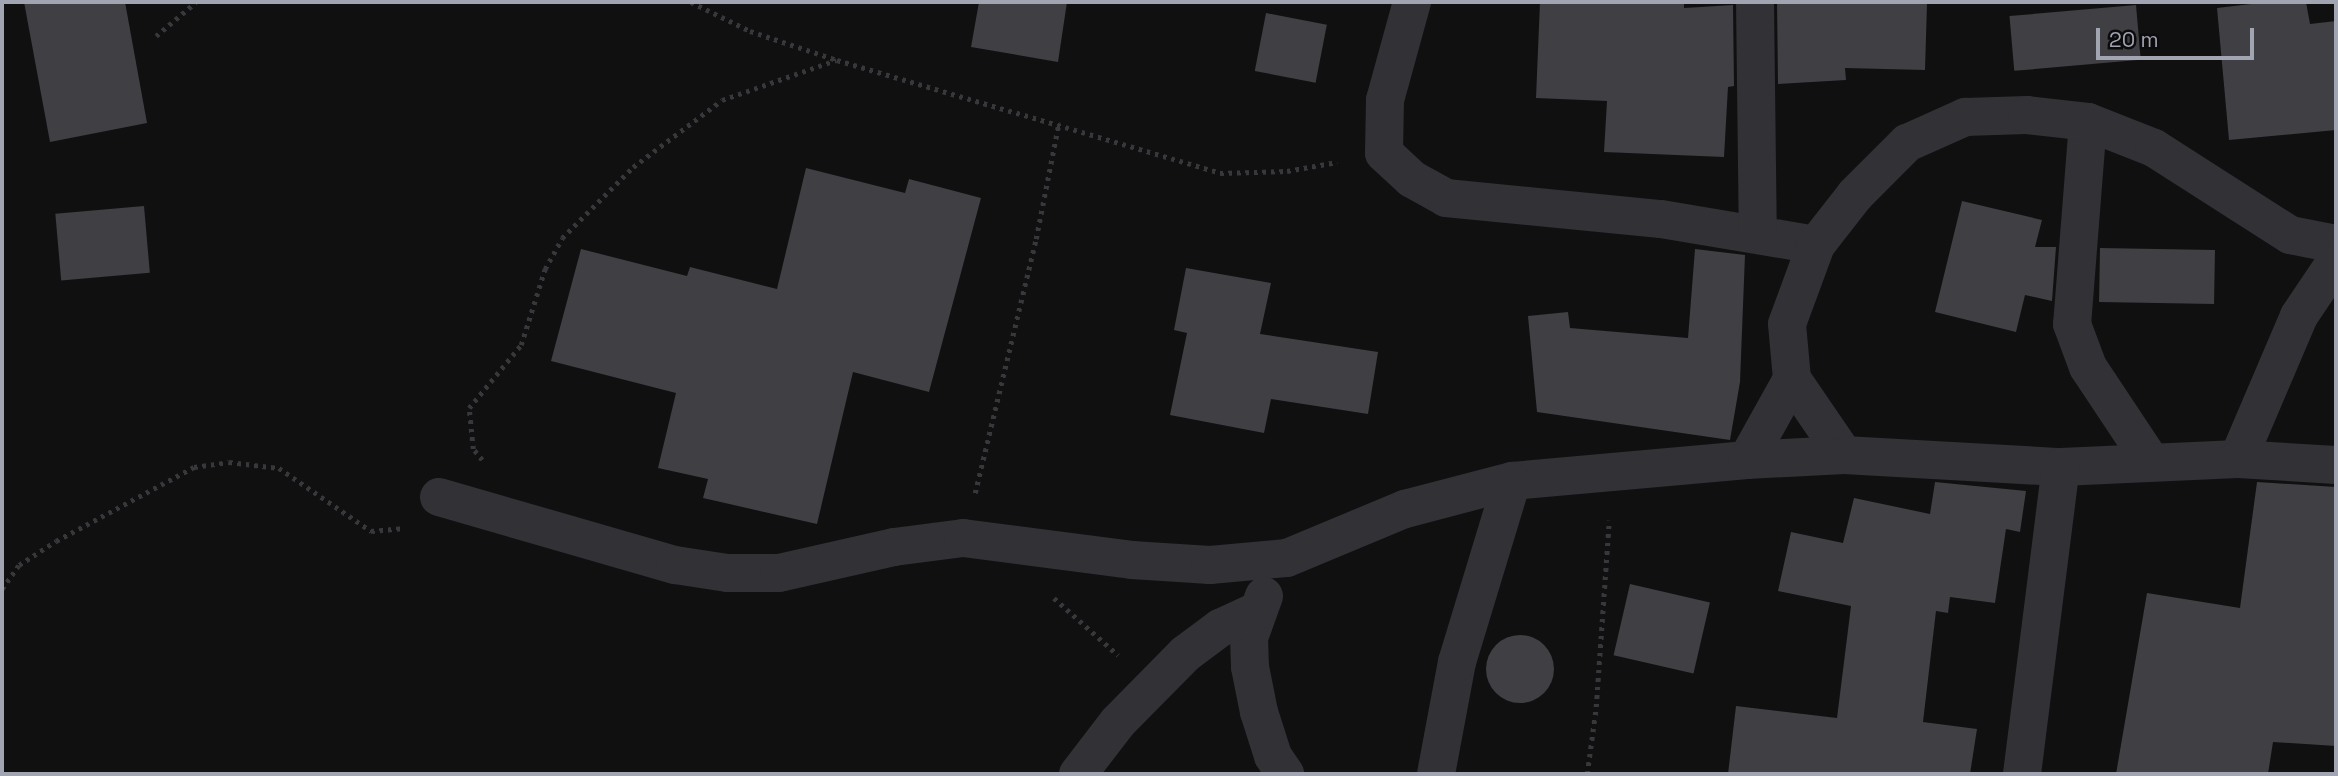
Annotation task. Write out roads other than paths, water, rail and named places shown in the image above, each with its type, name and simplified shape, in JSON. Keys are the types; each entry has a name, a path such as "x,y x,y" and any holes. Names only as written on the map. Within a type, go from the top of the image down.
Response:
{"street":[{"path":"1412,2 1385,100 1384,153 1412,180 1446,198 1661,219 1816,245"},
{"path":"1755,2 1758,234"},
{"path":"1844,456 1792,379 1787,324 1816,245 1855,195 1907,143 1965,117 2027,115 2088,122 2154,148 2290,235 2336,244"},
{"path":"2088,122 2072,324 2088,368 2151,462"},
{"path":"2238,459 2293,328 2336,261"},
{"path":"1747,460 1792,379"},
{"path":"439,497 630,554 727,573 779,573 894,547 964,538 1132,560 1210,565 1287,558 1405,509 1512,481 1609,470 1747,460 1844,456 2061,467 2238,459 2336,465"},
{"path":"2022,774 2061,467"},
{"path":"1436,774 1457,662 1512,481"},
{"path":"1285,774 1273,756 1259,712 1250,667 1249,638 1256,611 1287,558"},
{"path":"1078,774 1091,752 1152,684 1220,628 1256,611"}]}
